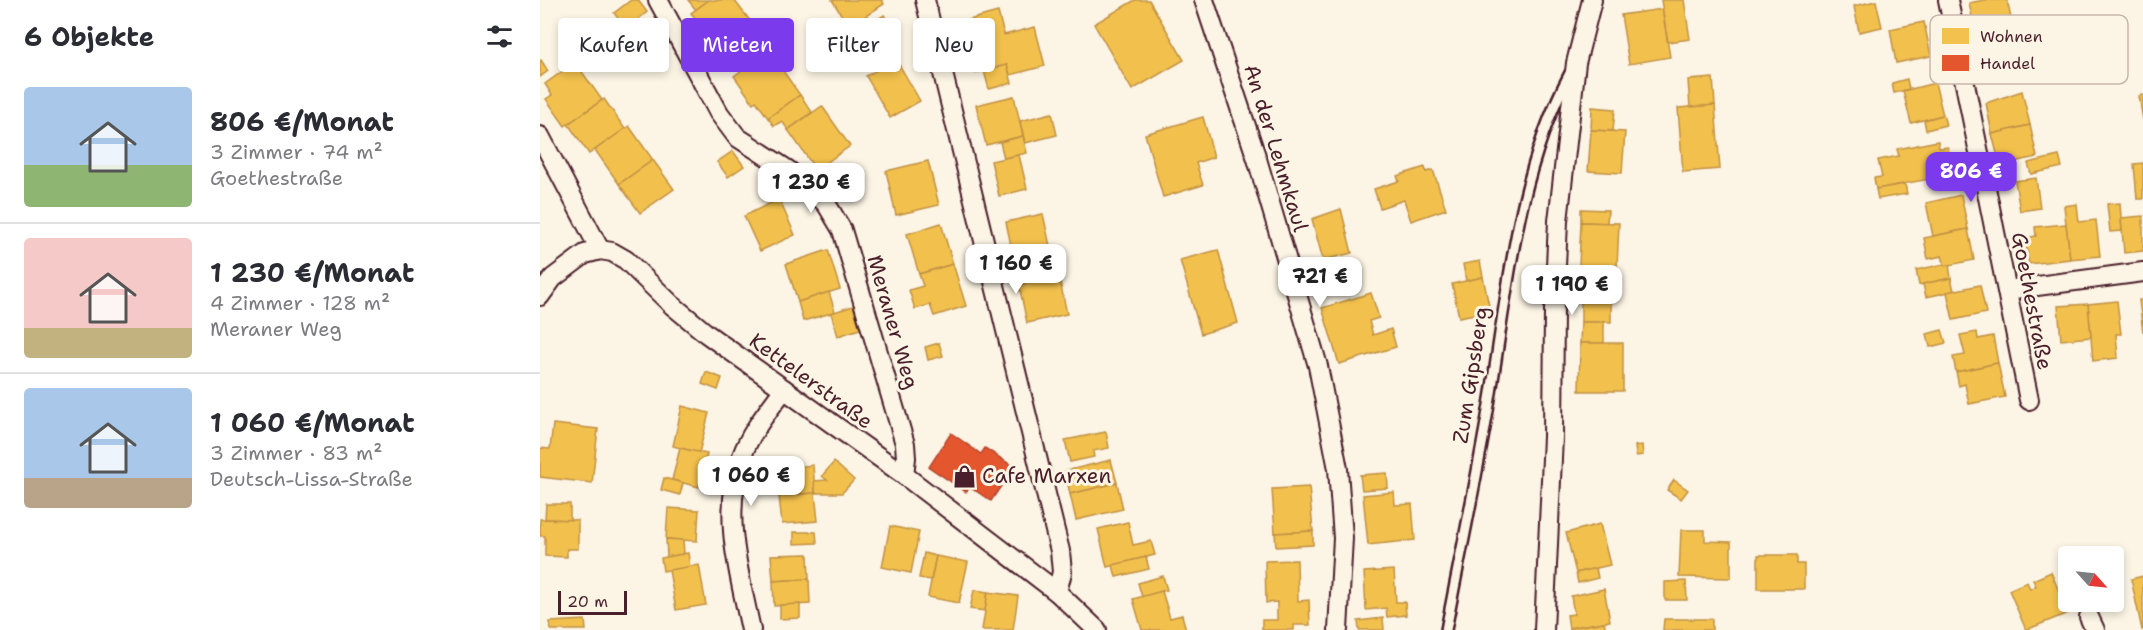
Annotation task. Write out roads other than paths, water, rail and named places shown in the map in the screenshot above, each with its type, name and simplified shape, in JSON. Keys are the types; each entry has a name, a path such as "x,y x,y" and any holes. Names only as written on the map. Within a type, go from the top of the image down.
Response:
{"street":[{"name":"Meraner Weg","path":"658,0 719,113 737,137 788,170 813,190 827,205 842,230 905,444 904,475"},
{"path":"925,0 1060,551 1062,572 1057,592"},
{"name":"An der Lehmkaul","path":"1204,0 1257,159 1321,378 1338,469 1343,538 1338,630"},
{"name":"Zum Gipsberg","path":"1544,630 1553,437 1554,311 1558,220 1576,63 1592,0"},
{"name":"Goethestraße","path":"1948,0 1951,15"},
{"name":"Goethestraße","path":"1965,84 2029,399"},
{"path":"540,136 600,250 585,254 569,264 553,278 540,296"},
{"name":"Kettelerstraße","path":"600,250 612,252 626,260 672,305 707,334 904,475 1057,592 1097,630"},
{"path":"2007,290 2143,272"},
{"path":"751,630 731,520 735,485 742,456 755,429 784,389"}],"lane":[{"name":"Zum Gipsberg","path":"1446,630 1481,454 1512,257 1537,151 1557,97 1576,63"}],"place":[{"name":"Cafe Marxen","path":"964,476"}]}
